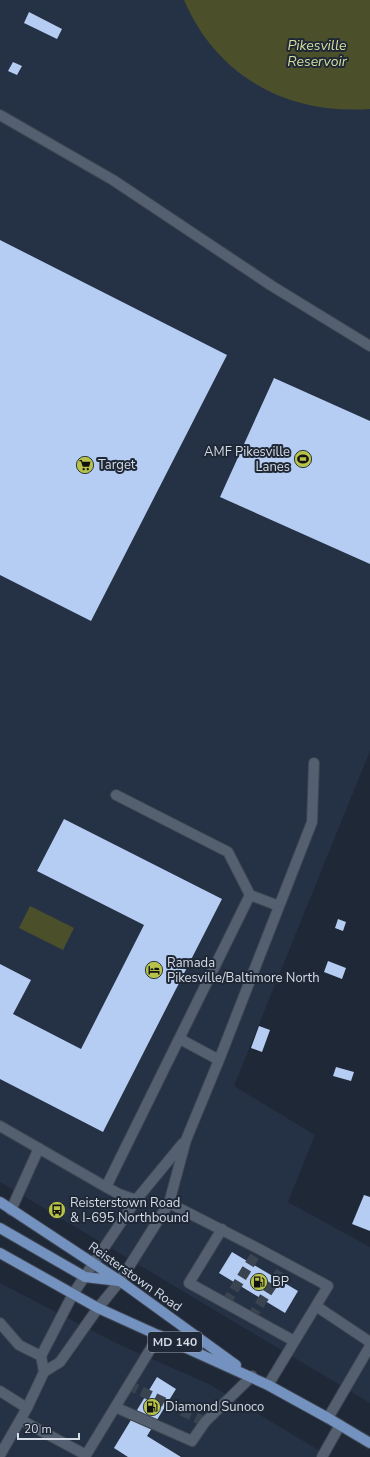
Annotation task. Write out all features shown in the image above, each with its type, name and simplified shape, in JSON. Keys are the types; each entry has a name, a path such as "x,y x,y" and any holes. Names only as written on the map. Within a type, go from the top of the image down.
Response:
{"main road":[{"name":"Reisterstown Road","path":"0,1202 94,1263 252,1376"},
{"path":"0,1228 85,1277 120,1281"},
{"name":"Reisterstown Road","path":"0,1253 98,1308 252,1376 370,1443"}],"street":[{"path":"0,115 114,180 272,286 370,346"},
{"path":"0,1455 21,1420 44,1372 60,1362 98,1308 120,1281 169,1203 186,1140 219,1060 312,822 314,763"},
{"path":"116,795 228,852 250,895 280,906"},
{"path":"106,1187 250,895"},
{"path":"180,1039 219,1060"},
{"path":"0,1126 106,1187 119,1194 136,1200"},
{"path":"44,1372 41,1356 73,1294 136,1200 186,1140"},
{"path":"11,1210 39,1148"},
{"path":"169,1203 222,1229 328,1286 268,1385"},
{"path":"222,1229 189,1283 294,1342"},
{"path":"316,1306 370,1342"},
{"path":"0,1323 19,1345 41,1356"},
{"path":"21,1420 86,1456 159,1335"},
{"path":"328,1418 370,1346"},
{"path":"115,1406 192,1441 205,1422 252,1376"},
{"path":"0,1391 27,1408"},
{"path":"322,1457 340,1425"}],"shaded area":[{"path":"0,0 370,0 370,751 234,1086 315,1135 288,1202 370,1247 370,1403 0,1182"},
{"path":"0,1283 118,1344 209,1384 330,1457 0,1457"}],"water":[{"name":"Pikesville Reservoir","path":"184,0 370,0 370,109 340,109 311,105 284,97 259,86 236,70 215,50 198,27"},
{"path":"30,906 74,928 63,950 19,928"}],"building":[{"path":"29,12 62,29 57,39 24,23"},
{"path":"13,62 22,66 17,75 8,71"},
{"name":"Target","path":"0,240 227,355 91,621 0,575"},
{"name":"AMF Pikesville Lanes","path":"274,378 370,421 370,564 220,497"},
{"name":"Ramada Pikesville/Baltimore North","path":"64,819 222,899 103,1132 0,1079 0,964 31,980 13,1014 81,1049 144,925 37,871"},
{"path":"338,919 346,922 343,931 335,928"},
{"path":"328,961 346,968 342,979 324,972"},
{"path":"259,1026 270,1030 262,1052 251,1048"},
{"path":"336,1067 354,1072 351,1081 333,1076"},
{"path":"364,1195 370,1197 370,1231 352,1224"},
{"name":"BP","path":"232,1252 298,1291 285,1313 219,1273"},
{"path":"157,1377 176,1389 147,1436 181,1457 128,1457 114,1448"}],"tunnel":[{"path":"226,1303 259,1249"},
{"path":"251,1318 286,1263"},
{"path":"128,1385 205,1422"}],"place":[{"name":"AMF Pikesville Lanes","path":"303,459"},
{"name":"Target","path":"85,465"},
{"name":"Ramada Pikesville/Baltimore North","path":"154,970"},
{"name":"Reisterstown Road & I-695 Northbound","path":"57,1210"},
{"name":"BP","path":"259,1282"},
{"name":"Diamond Sunoco","path":"152,1407"}]}
